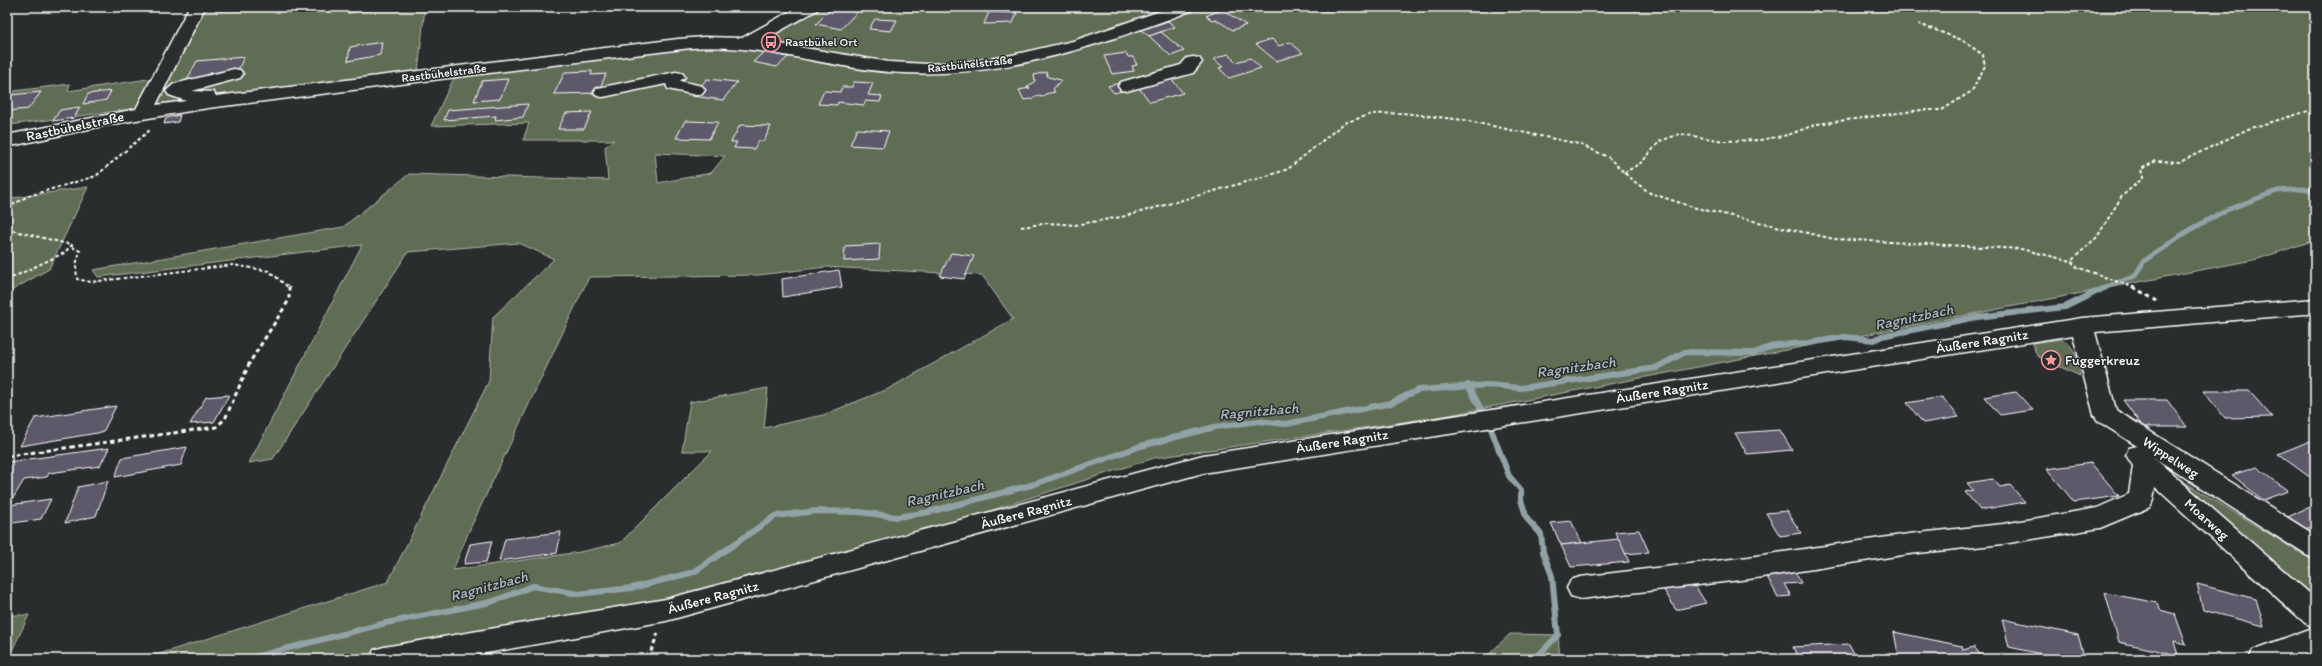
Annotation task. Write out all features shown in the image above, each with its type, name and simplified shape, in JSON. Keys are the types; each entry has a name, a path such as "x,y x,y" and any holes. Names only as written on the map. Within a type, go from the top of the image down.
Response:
{"street":[{"name":"Rastbühelstraße","path":"143,113 197,7"},
{"name":"Rastbühelstraße","path":"746,43 811,7"},
{"name":"Rastbühelstraße","path":"7,141 60,127 143,113 695,43 746,43 891,68 966,66 1063,50 1107,37 1187,7"},
{"path":"1127,86 1187,69 1194,62"},
{"path":"226,102 223,95 194,97 175,91 180,88 214,81 234,74"},
{"path":"603,92 624,91 654,81 675,81 696,90"},
{"name":"Äußere Ragnitz","path":"384,659 666,610 1203,464 2082,326 2315,306"},
{"path":"2082,326 2106,415"},
{"name":"Moarweg","path":"2106,415 2145,464 2315,615"},
{"name":"Wippelweg","path":"2106,415 2315,548"},
{"path":"1580,588 1749,568 1909,544 2003,534 2100,518 2141,500 2145,464"},
{"path":"2263,659 2307,648"}],"path":[{"path":"1624,173 1642,162 1660,141 1680,134 1724,141 1760,140 1788,135 1816,124 1921,110 1942,110 1972,91 1985,66 1983,55 1962,40 1919,24"},
{"path":"2072,261 2099,234 2119,197 2130,186 2143,178 2141,169 2156,161 2180,162 2248,129 2315,109"},
{"path":"7,208 14,202 41,191 85,181 96,176 159,122 167,110"},
{"path":"1021,227 1049,223 1075,226 1126,216 1267,176 1288,169 1344,123 1372,114 1403,113 1464,120 1579,144 1608,157 1624,173 1650,193 1696,208 1834,239 1996,246 2021,249 2072,261 2077,267 2129,284"},
{"path":"7,229 68,242 72,245 72,247 80,251 76,265 77,279 91,282 233,265 269,271 289,287 289,300 266,334 250,362 225,420 216,428 7,456"},
{"path":"7,280 64,253 72,247"}],"green space":[{"path":"188,7 425,7 418,72 9,125 7,128 7,92 70,84 68,91 155,78"},
{"path":"801,7 2315,7 2315,240 2258,259 1444,416 1154,458 629,627 441,659 130,659 159,654 388,582 489,381 493,317 554,259 519,243 408,252 273,459 249,463 362,245 98,277 93,270 343,227 409,174 608,180 605,147 614,140 523,140 529,123 431,126 459,67 744,38","holes":["655,153 725,156 711,173 658,183","826,267 982,275 1013,319 888,389 823,415 764,428 768,388 690,402 682,451 712,451 620,543 580,552 453,570 469,531 589,277 758,275"]},
{"path":"88,187 49,269 7,293 7,199"},
{"path":"2062,339 2070,345 2076,354 2080,376 2037,356 2032,343"},
{"path":"2162,468 2315,562 2315,598"},
{"path":"7,615 29,615 8,659 7,659"},
{"path":"1510,634 1558,635 1560,659 1484,659"}],"building":[{"path":"349,7 388,7 348,13"},
{"path":"973,7 1001,7 1000,10 972,10"},
{"path":"1228,7 1241,7 1227,13 1246,25 1233,30 1215,19 1212,20 1206,16"},
{"path":"832,8 857,12 841,29 816,24"},
{"path":"989,12 1017,13 1013,23 984,24"},
{"path":"875,19 897,20 891,31 869,29"},
{"path":"1168,21 1175,27 1149,36 1141,30"},
{"path":"1161,32 1184,51 1171,56 1149,36"},
{"path":"1272,39 1279,46 1290,42 1303,53 1276,61 1256,44"},
{"path":"382,42 380,55 348,61 350,47"},
{"path":"764,52 788,57 777,67 753,62"},
{"path":"1126,53 1128,57 1133,57 1137,65 1132,66 1134,71 1112,74 1104,56"},
{"path":"1228,54 1236,62 1250,58 1261,68 1229,78 1219,68 1223,67 1214,59"},
{"path":"244,57 238,70 210,73 207,80 186,82 197,61"},
{"path":"592,71 591,75 606,74 598,93 554,94 565,72"},
{"path":"1046,72 1048,77 1061,80 1053,89 1055,92 1045,94 1043,97 1038,96 1024,100 1019,90 1030,88 1027,87 1035,81 1034,75"},
{"path":"1169,76 1183,93 1150,102 1136,84"},
{"path":"508,79 500,99 474,101 482,81"},
{"path":"707,79 737,82 723,100 692,96"},
{"path":"854,82 873,83 868,95 882,96 880,102 865,101 864,105 838,102 837,105 818,104 824,91 840,92 842,87 852,87"},
{"path":"1124,82 1130,89 1114,93 1108,86"},
{"path":"111,91 106,100 83,104 88,94"},
{"path":"41,92 28,109 7,111 7,99 10,95"},
{"path":"528,104 523,117 495,120 496,116 444,120 448,110"},
{"path":"80,107 74,118 53,121 60,110"},
{"path":"592,112 584,129 558,129 566,113"},
{"path":"180,115 178,122 164,124 166,118"},
{"path":"685,121 718,122 709,139 676,138"},
{"path":"740,125 771,126 764,141 758,141 754,149 734,148 737,142 731,142"},
{"path":"857,129 889,131 883,147 850,145"},
{"path":"880,244 879,259 844,261 845,246"},
{"path":"951,253 974,256 964,279 940,276"},
{"path":"839,270 842,287 783,297 782,279"},
{"path":"2203,391 2249,391 2272,417 2225,418"},
{"path":"2016,392 2033,410 2000,415 1984,397"},
{"path":"229,395 214,422 190,424 206,397"},
{"path":"1942,397 1959,417 1923,423 1907,403"},
{"path":"2123,400 2167,400 2187,427 2143,427"},
{"path":"116,406 103,432 20,446 35,418"},
{"path":"1780,430 1792,450 1747,454 1735,433"},
{"path":"2310,441 2315,445 2315,481 2278,454"},
{"path":"187,447 181,465 115,477 122,458"},
{"path":"109,448 100,466 49,473 47,477 24,480 9,505 51,499 41,519 12,523 7,528 8,462"},
{"path":"2091,463 2119,496 2074,502 2047,469"},
{"path":"2257,467 2288,491 2263,500 2232,475"},
{"path":"1993,479 2000,487 2010,485 2025,502 1980,510 1965,492 1973,490 1967,483"},
{"path":"108,481 96,516 65,523 78,487"},
{"path":"2315,504 2315,525 2303,530 2286,518"},
{"path":"1787,511 1801,533 1780,536 1766,513"},
{"path":"1571,521 1582,543 1561,545 1551,523"},
{"path":"1639,530 1649,552 1625,554 1615,532"},
{"path":"561,532 557,553 499,561 505,539"},
{"path":"1619,539 1629,562 1571,567 1561,545"},
{"path":"492,541 486,562 464,564 470,544"},
{"path":"1794,570 1801,583 1784,584 1791,596 1778,597 1765,573"},
{"path":"1693,583 1706,603 1676,610 1664,590"},
{"path":"2197,584 2256,599 2264,626 2203,610"},
{"path":"2105,593 2158,603 2160,610 2175,614 2186,645 2174,642 2178,655 2119,642"},
{"path":"2002,619 2078,635 2085,659 2064,659 2009,647"},
{"path":"1894,632 1962,646 1963,650 1974,647 1984,659 1899,659"},
{"path":"1849,644 1857,659 1799,659 1793,647"},
{"path":"595,654 594,659 573,659"}],"waterway":[{"name":"Ragnitzbach","path":"2104,288 2135,276 2144,261 2183,234 2224,211 2277,191 2303,189 2315,192"},
{"name":"Ragnitzbach","path":"1469,386 1488,385 1521,388 1656,368 1685,352 1754,353 1775,345 1809,343 1845,337 1874,340 1882,336 1977,317 2065,307 2106,287"},
{"name":"Ragnitzbach","path":"246,659 386,623 491,602 533,586 578,594 632,588 694,572 775,516 817,511 859,512 897,517 929,512 1035,484 1141,446 1215,427 1258,421 1286,424 1391,403 1418,390 1469,386"},
{"path":"1469,386 1481,409"},
{"path":"1491,429 1509,476 1521,490 1521,500 1527,519 1541,534 1543,552 1552,576 1558,635 1535,659"}],"place":[{"name":"Rastbühel Ort","path":"771,42"},
{"name":"Fuggerkreuz","path":"2051,360"}]}
